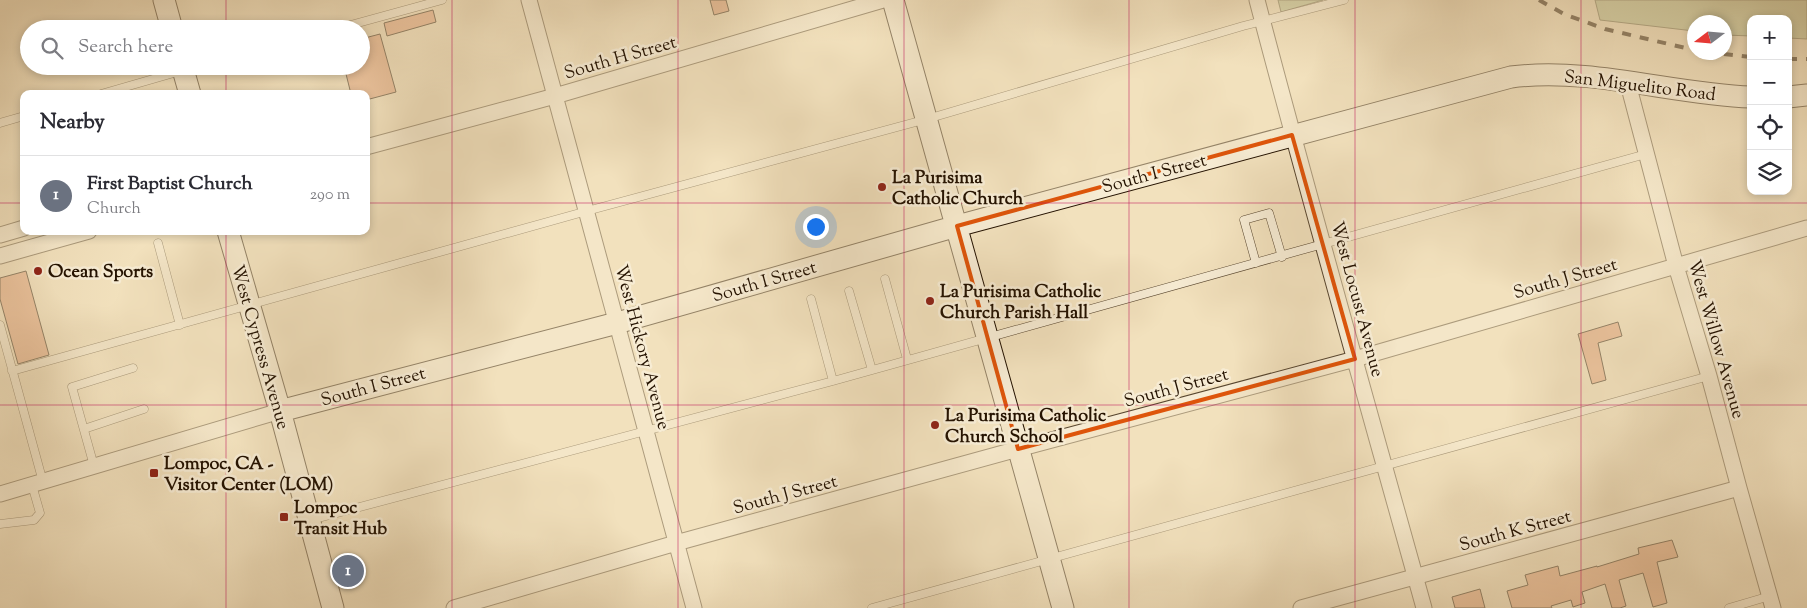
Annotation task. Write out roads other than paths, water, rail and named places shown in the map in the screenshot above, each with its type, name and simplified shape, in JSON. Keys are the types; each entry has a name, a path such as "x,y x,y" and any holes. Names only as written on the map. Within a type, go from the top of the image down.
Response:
{"street":[{"path":"164,0 170,20"},
{"name":"West Hickory Avenue","path":"529,0 618,322 694,608"},
{"name":"South H Street","path":"370,146 555,96 883,0"},
{"path":"893,0 1050,558 1062,608"},
{"name":"West Locust Avenue","path":"1257,0 1292,136 1324,244 1424,608"},
{"name":"South I Street","path":"0,494 280,411 618,322 957,226 1511,77 1530,74"},
{"name":"San Miguelito Road","path":"1530,74 1627,80 1727,96 1747,96"},
{"path":"189,75 190,90"},
{"name":"West Willow Avenue","path":"1627,80 1676,266 1709,376 1772,602"},
{"path":"1792,97 1807,95"},
{"name":"South J Street","path":"454,608 676,543 1355,359 1807,228"},
{"path":"0,235 20,229"},
{"path":"0,256 75,235"},
{"name":"West Cypress Avenue","path":"229,235 280,411 333,608"},
{"name":"South K Street","path":"1300,608 1739,488"}],"lane":[{"path":"369,20 442,0"},
{"path":"12,371 587,211 927,119 1263,21 1344,0"},
{"path":"114,90 165,75"},
{"path":"0,123 20,117"},
{"path":"309,520 872,370 1646,154"},
{"path":"1256,263 1244,220 1269,213 1282,256"},
{"path":"158,243 180,324"},
{"path":"885,279 907,359"},
{"path":"849,291 872,370"},
{"path":"812,299 833,380"},
{"path":"0,325 37,483 40,513 34,520 0,524"},
{"path":"94,466 72,387 134,368"},
{"path":"872,608 1709,376"},
{"path":"84,429 144,409"},
{"path":"1729,608 1772,602"}],"railway":[{"path":"1539,0 1564,14 1605,29 1687,48"},
{"path":"1732,55 1747,57"},
{"path":"1792,59 1807,59"}],"place":[{"name":"La Purisima Catholic Church","path":"882,187"},
{"name":"Ocean Sports","path":"38,271"},
{"name":"La Purisima Catholic Church Parish Hall","path":"930,301"},
{"name":"La Purisima Catholic Church School","path":"935,425"},
{"name":"Lompoc, CA - Visitor Center (LOM)","path":"154,473"},
{"name":"Lompoc Transit Hub","path":"284,517"},
{"name":"First Baptist Church","path":"348,571"}]}
